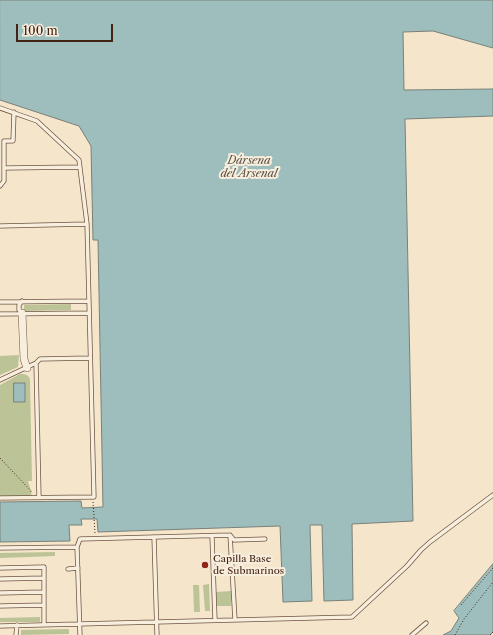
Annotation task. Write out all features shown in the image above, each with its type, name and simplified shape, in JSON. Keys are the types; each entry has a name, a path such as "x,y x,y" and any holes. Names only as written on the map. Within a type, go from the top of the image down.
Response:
{"street":[{"path":"22,314 24,359 27,368"}],"lane":[{"path":"0,108 37,121 79,160 87,224 94,497 0,498"},
{"path":"0,186 4,181 4,141 13,141 14,112"},
{"path":"4,168 80,168"},
{"path":"0,226 87,224"},
{"path":"0,302 89,301"},
{"path":"22,302 19,305 19,310 22,314"},
{"path":"0,314 89,313"},
{"path":"0,380 27,368 40,360 90,358"},
{"path":"36,363 39,498"},
{"path":"0,626 352,617 407,566 420,550 493,495"},
{"path":"230,535 234,620"},
{"path":"80,635 77,547 80,539 230,535"},
{"path":"230,535 234,540 266,539"},
{"path":"212,536 215,620"},
{"path":"154,538 157,635"},
{"path":"0,548 77,547"},
{"path":"0,568 44,567 44,625"},
{"path":"68,569 78,568"},
{"path":"0,579 44,578"},
{"path":"0,593 44,592"},
{"path":"0,606 44,605"},
{"path":"412,635 426,623"},
{"path":"16,635 17,625"}],"path":[{"path":"0,458 31,490"},
{"path":"93,503 95,539"},
{"path":"461,605 471,591 493,567"},
{"path":"455,635 464,619 493,582"},
{"path":"490,635 493,632"}],"green space":[{"path":"71,304 71,310 24,311 24,305"},
{"path":"19,355 18,367 0,375 0,356"},
{"path":"20,374 27,375 30,380 32,481 28,481 32,498 0,498 0,385"},
{"path":"55,552 55,556 0,558 0,553"},
{"path":"209,584 210,611 205,611 203,585"},
{"path":"193,585 199,585 200,612 194,612"},
{"path":"231,591 231,606 217,606 216,592"},
{"path":"40,617 40,622 0,622 0,618"},
{"path":"69,629 69,634 21,635 21,630"}],"water":[{"name":"Dársena del Arsenal","path":"0,0 493,0 493,48 433,31 403,32 404,90 493,89 493,116 405,119 413,521 352,524 353,600 324,601 322,525 310,525 312,601 283,602 280,526 98,532 97,519 81,519 82,525 69,525 70,541 0,542 0,502 81,501 82,508 103,507 98,240 93,240 91,146 79,126 0,100"},
{"path":"14,383 25,383 25,402 14,402"},
{"path":"493,564 493,632 490,635 443,635 451,631 459,618 454,611"}],"place":[{"name":"Capilla Base de Submarinos","path":"205,565"}]}
